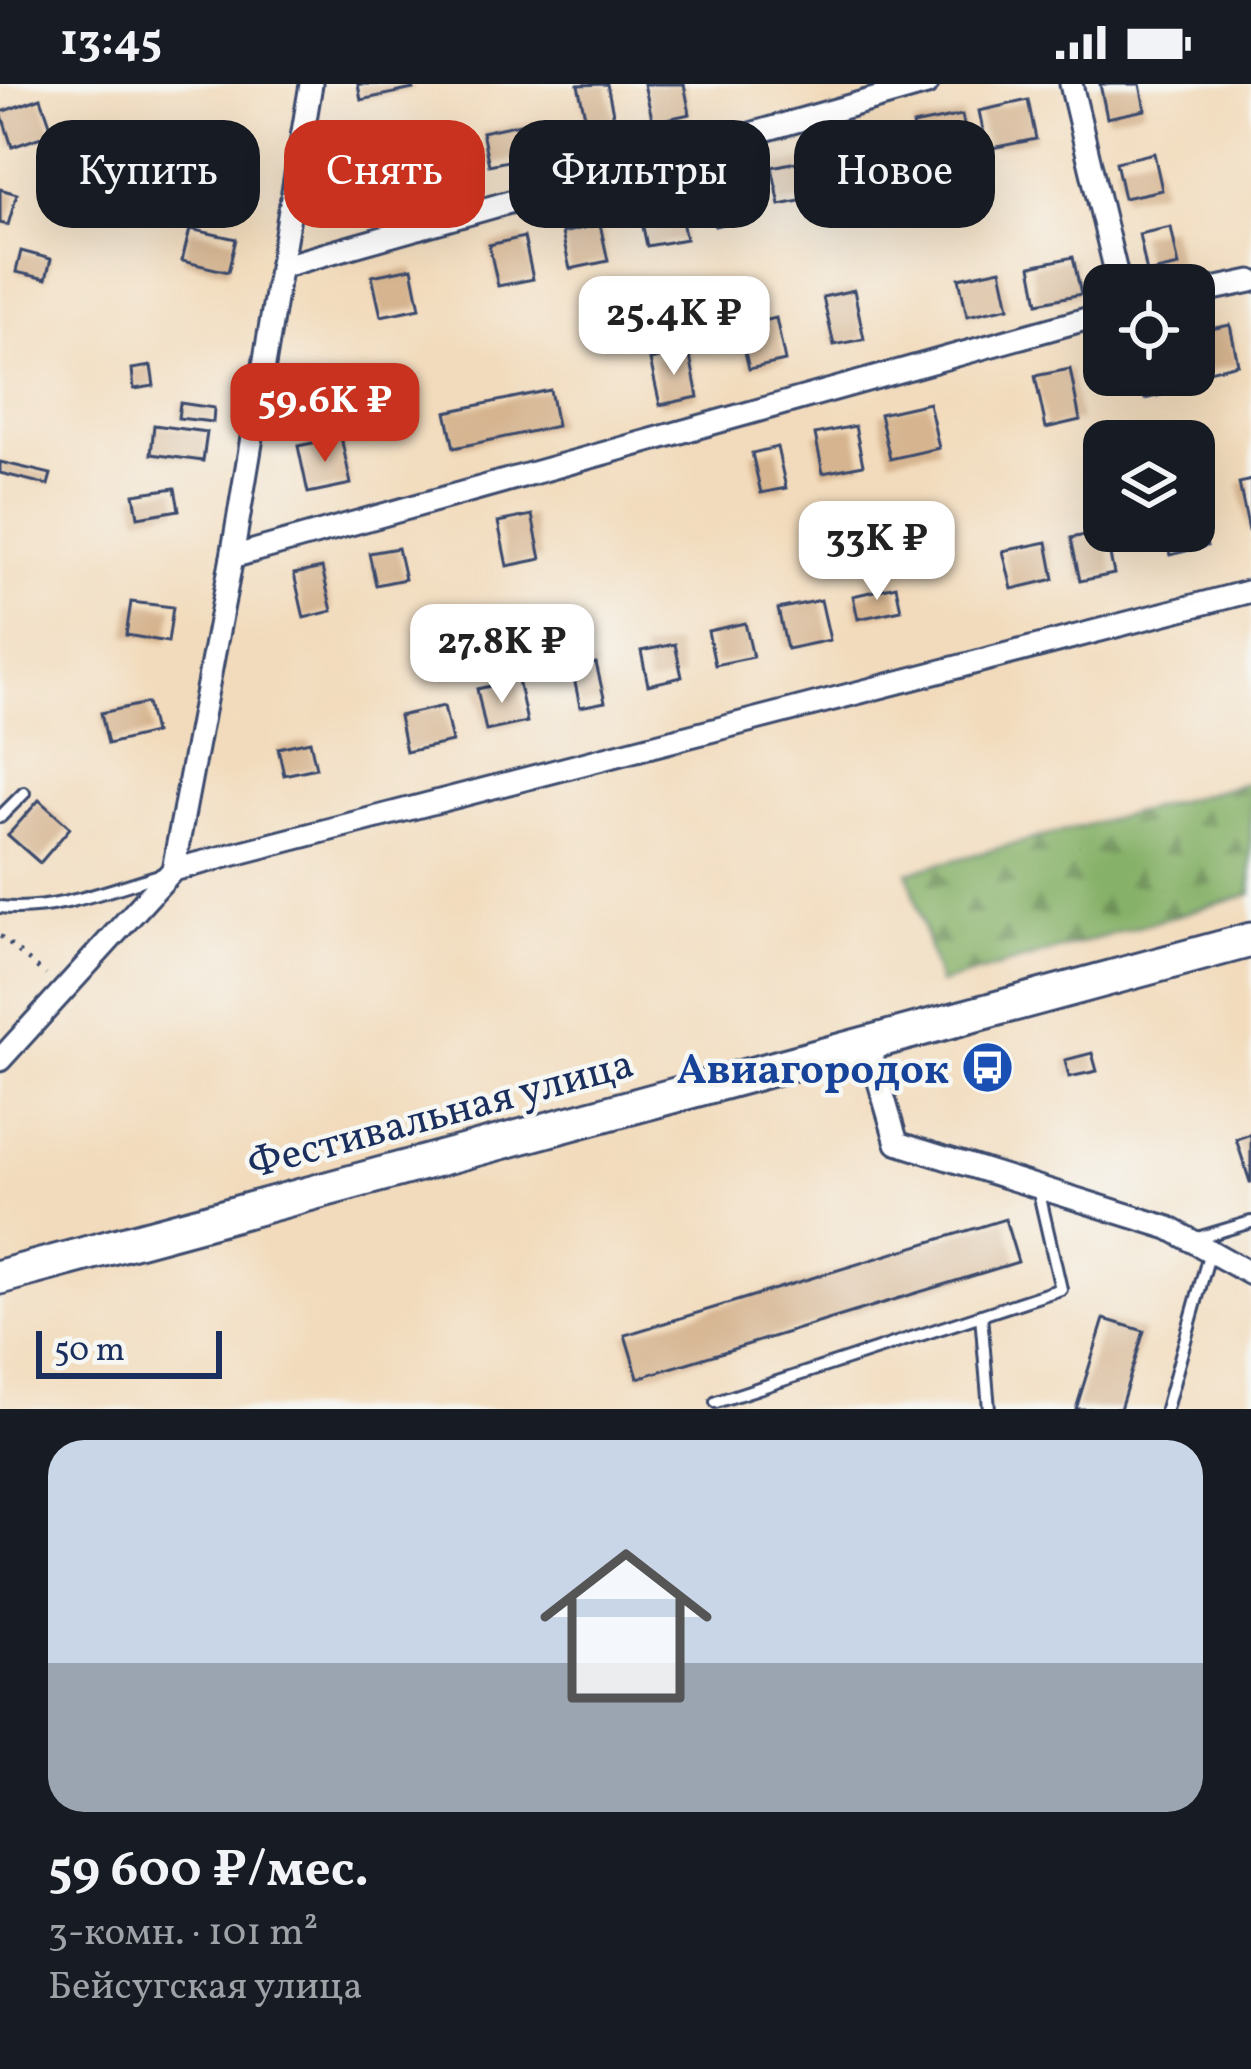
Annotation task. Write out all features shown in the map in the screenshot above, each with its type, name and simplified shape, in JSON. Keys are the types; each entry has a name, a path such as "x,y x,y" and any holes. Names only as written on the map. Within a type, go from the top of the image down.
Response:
{"main road":[{"name":"Фестивальная улица","path":"0,1276 1251,940"}],"street":[{"path":"0,1060 173,870 232,557 311,84"},
{"path":"280,267 927,84"},
{"path":"1071,84 1114,264"},
{"path":"1215,289 1251,281"},
{"path":"232,557 1083,320"},
{"path":"173,870 1251,592"},
{"path":"868,1044 897,1143 1169,1228 1251,1274"}],"lane":[{"path":"0,817 24,793"},
{"path":"0,907 21,910 81,898 173,870"},
{"path":"716,1402 1061,1288 1038,1187"},
{"path":"1166,1409 1200,1245 1251,1222"},
{"path":"981,1315 989,1409"}],"path":[{"path":"0,935 64,989"}],"green space":[{"path":"1251,782 1251,894 939,984 908,872"}],"building":[{"path":"358,84 412,84 413,89 361,100"},
{"path":"607,84 614,120 586,120 578,85"},
{"path":"644,84 684,84 690,114 653,120"},
{"path":"1100,84 1140,84 1145,110 1107,118"},
{"path":"41,98 49,120 36,120 36,139 12,147 1,112"},
{"path":"1028,100 1036,139 995,147 995,120 981,120 979,111"},
{"path":"509,126 509,161 489,165 485,131"},
{"path":"1154,153 1162,190 1124,198 1116,162"},
{"path":"794,162 794,202 780,205 772,167"},
{"path":"0,189 17,194 8,225 0,223"},
{"path":"1171,227 1179,264 1145,264 1139,234"},
{"path":"601,228 608,261 570,269 562,233"},
{"path":"643,228 684,228 686,239 647,246"},
{"path":"190,229 236,239 228,272 182,261"},
{"path":"524,237 533,279 498,286 489,245"},
{"path":"21,251 51,259 46,279 16,272"},
{"path":"1073,257 1081,294 1038,303 1031,266"},
{"path":"412,268 420,308 381,316 372,276"},
{"path":"1001,269 1009,307 967,316 959,278"},
{"path":"854,290 864,339 834,345 823,297"},
{"path":"776,318 785,361 749,369 739,326"},
{"path":"1230,325 1238,364 1215,370 1215,328"},
{"path":"689,351 698,397 660,405 650,360"},
{"path":"151,366 154,386 134,389 132,369"},
{"path":"1070,369 1080,420 1046,428 1035,376"},
{"path":"550,390 557,426 454,448 446,412"},
{"path":"180,403 214,408 213,422 178,418"},
{"path":"929,403 939,448 890,459 880,414"},
{"path":"154,425 207,432 203,461 151,454"},
{"path":"855,426 863,465 823,473 815,434"},
{"path":"341,437 351,484 308,493 298,446"},
{"path":"777,447 786,488 761,493 752,453"},
{"path":"0,462 51,474 48,485 0,473"},
{"path":"1251,480 1251,531 1249,531 1239,483"},
{"path":"175,488 179,510 138,517 134,494"},
{"path":"532,515 541,559 507,566 498,522"},
{"path":"1083,536 1083,552 1109,552 1114,574 1080,581 1071,538"},
{"path":"1047,542 1054,579 1012,589 1003,551"},
{"path":"398,548 405,579 376,585 369,553"},
{"path":"322,568 332,611 304,618 294,574"},
{"path":"896,586 901,610 858,619 853,596"},
{"path":"821,600 830,640 787,649 778,609"},
{"path":"131,602 173,607 168,642 126,635"},
{"path":"745,623 753,657 715,665 708,631"},
{"path":"675,644 682,677 648,685 641,651"},
{"path":"596,663 605,702 580,707 572,668"},
{"path":"518,680 527,722 486,731 477,689"},
{"path":"147,703 154,733 108,744 101,713"},
{"path":"444,706 452,742 406,752 399,716"},
{"path":"310,741 316,768 284,775 278,748"},
{"path":"39,800 70,828 40,863 8,835"},
{"path":"1092,1053 1097,1071 1069,1077 1065,1060"},
{"path":"1251,1134 1251,1182 1250,1182 1236,1139"},
{"path":"1005,1219 1018,1262 638,1378 625,1335"},
{"path":"1104,1319 1144,1331 1120,1409 1076,1409"}],"place":[{"name":"Авиагородок","path":"988,1068"}]}
